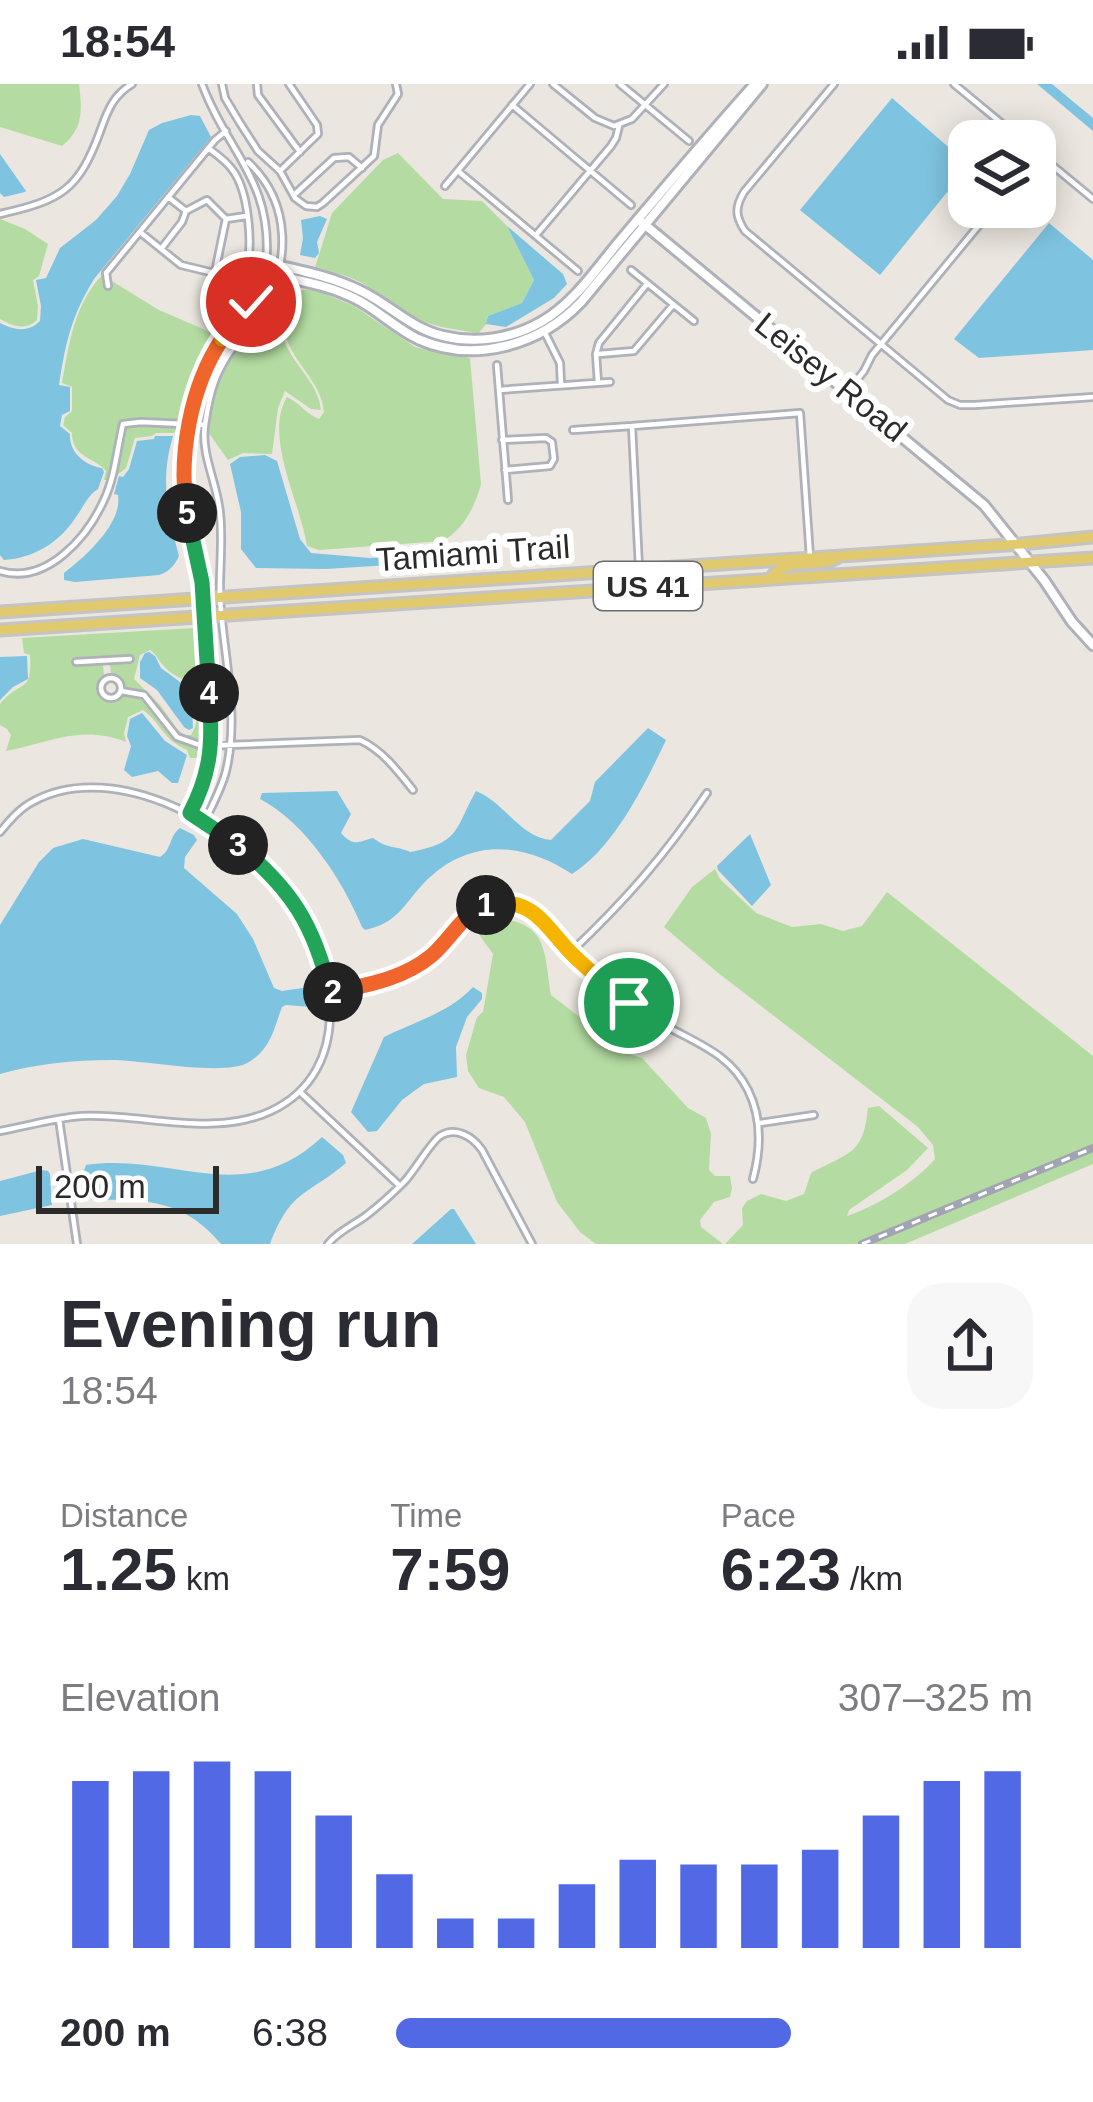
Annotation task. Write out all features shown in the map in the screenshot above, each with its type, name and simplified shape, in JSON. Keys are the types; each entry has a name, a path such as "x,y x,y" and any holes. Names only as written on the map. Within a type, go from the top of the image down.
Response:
{"main road":[{"name":"Tamiami Trail","path":"0,612 1093,537"},
{"path":"771,578 786,566 830,562 842,555"},
{"name":"Tamiami Trail","path":"0,630 1093,558"},
{"path":"614,588 634,580 639,568"},
{"path":"430,601 440,588 459,581"}],"street":[{"path":"0,214 36,206 71,185 89,162 112,102 132,84"},
{"path":"190,813 201,792 212,746 202,582 184,493 184,458 202,377 214,352 251,302 266,267 261,199 202,84"},
{"path":"222,84 225,98 258,151 280,171 293,195 306,206 317,207 374,156 378,125 398,94 397,84"},
{"path":"257,84 258,95 300,152"},
{"path":"280,171 313,140 318,129 289,84"},
{"path":"445,186 530,84"},
{"path":"553,84 595,118 619,126 632,119 664,84"},
{"path":"620,84 688,141"},
{"path":"266,267 340,292 434,345 457,349 518,344 581,302 759,84"},
{"path":"834,84 744,192 736,213 745,231 948,400 960,405 1093,397"},
{"path":"954,84 998,120"},
{"path":"512,106 631,205"},
{"path":"536,236 616,138 619,126"},
{"path":"108,286 106,273 226,131"},
{"path":"140,232 181,265 235,278 244,273 251,248 236,174 208,148"},
{"path":"205,821 226,773 231,706 221,615 219,505 205,425 214,381 260,311 278,271 282,226 267,182 243,157"},
{"path":"293,195 334,158 349,157 362,168"},
{"path":"1056,170 1093,199"},
{"path":"458,171 578,271"},
{"path":"169,197 186,212"},
{"path":"160,249 186,212 208,200 226,219"},
{"path":"226,219 246,216"},
{"path":"215,272 226,219"},
{"name":"Leisey Road","path":"642,222 973,494 1093,645"},
{"path":"848,391 977,228"},
{"path":"631,270 694,321"},
{"path":"598,383 599,343 647,284"},
{"path":"596,355 634,351 673,304"},
{"path":"542,327 560,363 562,386"},
{"path":"497,365 508,500"},
{"path":"499,390 610,382"},
{"path":"573,430 800,413 810,557"},
{"path":"0,571 33,572 79,539 106,496 123,424 205,425"},
{"path":"632,427 639,568"},
{"path":"502,440 546,438 552,442 554,459 550,466 505,470"},
{"path":"76,662 130,659"},
{"path":"121,691 149,700 170,730 202,746 360,740 397,769 413,790"},
{"path":"0,832 33,801 55,792 96,788 147,798 205,821 266,869 292,897 311,933 330,992 332,1016 326,1049 313,1076 300,1092 273,1110 228,1123 94,1117 0,1131"},
{"path":"571,952 657,863 707,793"},
{"path":"330,992 381,982 421,962 471,912 513,903 533,912 629,1003 718,1053 747,1088 759,1124 753,1179"},
{"path":"300,1092 400,1186"},
{"path":"759,1124 814,1115"},
{"path":"59,1119 76,1244"},
{"path":"328,1244 400,1186 440,1136 452,1132 473,1138 482,1150 532,1244"}],"green space":[{"path":"0,84 79,84 81,110 74,133 62,146 0,127"},
{"path":"398,153 443,199 482,201 507,226 534,280 522,303 488,316 478,334 427,323 360,282 314,271 332,213 383,160"},
{"path":"0,219 48,244 39,276 33,280 37,320 24,326 0,319"},
{"path":"102,275 159,310 217,335 223,333 199,376 188,421 122,421 107,480 106,471 76,448 72,433 63,425 72,411 72,387 62,383 70,340 85,299"},
{"path":"264,284 270,286 267,293 223,358 202,421 195,421 216,353 251,310"},
{"path":"276,287 298,293 282,334 315,390 321,410 311,409 285,391 272,454 243,453 228,460 208,432 214,397 233,353"},
{"path":"313,289 354,306 415,347 470,358 481,484 467,517 442,541 319,550 307,546 279,431 287,397 319,419 324,412 318,391 285,333 302,290"},
{"path":"126,427 187,427 135,438 126,468 114,482"},
{"path":"194,628 203,743 186,737 175,730 147,695 125,688 122,679 111,674 110,664 133,662 133,656 74,659 73,665 103,664 104,676 97,688 101,697 142,699 173,737 202,749 201,758 190,758 143,710 128,717 126,742 80,735 6,751 11,735 0,725 0,704 29,676 30,655 24,653 22,638","holes":["150,650 192,689 196,719 191,735 178,730 134,679 140,655"]},
{"path":"715,869 756,913 792,927 821,924 843,931 862,926 887,892 1093,1056 1093,1164 905,1244 725,1244 743,1225 742,1208 747,1201 761,1194 786,1201 804,1194 811,1173 852,1151 862,1135 868,1108 879,1106 928,1148 847,1216 894,1193 935,1159 933,1145 918,1127 664,927 692,887"},
{"path":"487,917 507,919 532,931 544,950 551,995 613,1043 642,1058 688,1108 706,1118 711,1134 709,1170 715,1176 730,1176 732,1188 730,1197 714,1202 700,1220 701,1227 723,1244 596,1244 557,1202 525,1122 504,1097 479,1088 468,1071 466,1055 477,1017 483,1012 493,954 476,922"}],"water":[{"path":"1037,84 1052,84 1093,118 1093,131"},
{"path":"892,98 948,147 948,191 880,275 800,210"},
{"path":"200,116 211,137 94,279 67,342 59,385 70,387 70,411 62,415 60,426 70,434 79,457 102,468 98,489 54,542 26,556 4,560 0,555 0,323 21,329 40,321 36,280 46,278 60,248 117,196 149,130"},
{"path":"0,154 25,192 4,197 0,193"},
{"path":"327,219 317,242 319,253 315,258 300,255 301,220"},
{"path":"507,226 563,274 567,284 554,298 506,327 486,324 488,316 522,303 534,280"},
{"path":"1045,228 1055,228 1093,260 1093,350 979,358 954,339"},
{"path":"173,436 166,482 179,556 176,562 159,575 64,580 64,573 92,549 115,517 119,476 129,469 137,441"},
{"path":"265,455 277,461 300,539 311,553 370,558 479,549 489,558 490,569 469,560 326,569 256,568 241,549 241,512 230,464 240,457"},
{"path":"149,652 161,668 191,690 193,728 184,727 157,690 140,678 140,662"},
{"path":"27,656 28,679 0,700 0,657"},
{"path":"142,713 165,741 187,755 178,783 158,771 132,777 124,770 131,746 127,736 130,719"},
{"path":"648,728 666,740 648,776 602,848 572,874 515,850 477,852 441,868 393,918 365,930 321,854 292,822 260,799 262,793 337,791 351,814 341,833 345,837 356,842 373,838 410,852 448,838 476,791 530,833 551,840 590,801 595,782"},
{"path":"180,828 197,840 185,857 184,868 237,914 274,988 309,987 312,1007 282,1007 262,1051 238,1066 97,1060 0,1074 0,925 39,862 53,848 83,839 160,857"},
{"path":"750,834 771,885 752,906 717,866"},
{"path":"473,987 482,999 467,1017 456,1047 457,1077 424,1084 402,1100 377,1131 368,1132 351,1112 384,1037 442,1010"},
{"path":"322,1137 346,1163 293,1203 270,1244 221,1244 178,1210 130,1200 92,1200 85,1193 86,1165 149,1165 236,1175 293,1159"},
{"path":"42,1170 50,1174 52,1205 0,1216 0,1181"},
{"path":"451,1209 476,1244 412,1244"}],"railway":[{"path":"862,1244 1093,1148"}],"route":[{"path":"251,302 214,352 202,377 184,458 184,493 202,582 212,746 201,792 190,813 230,839 292,897 311,933 330,992 398,975 431,955 471,912 503,902 533,912 629,1003"}]}
